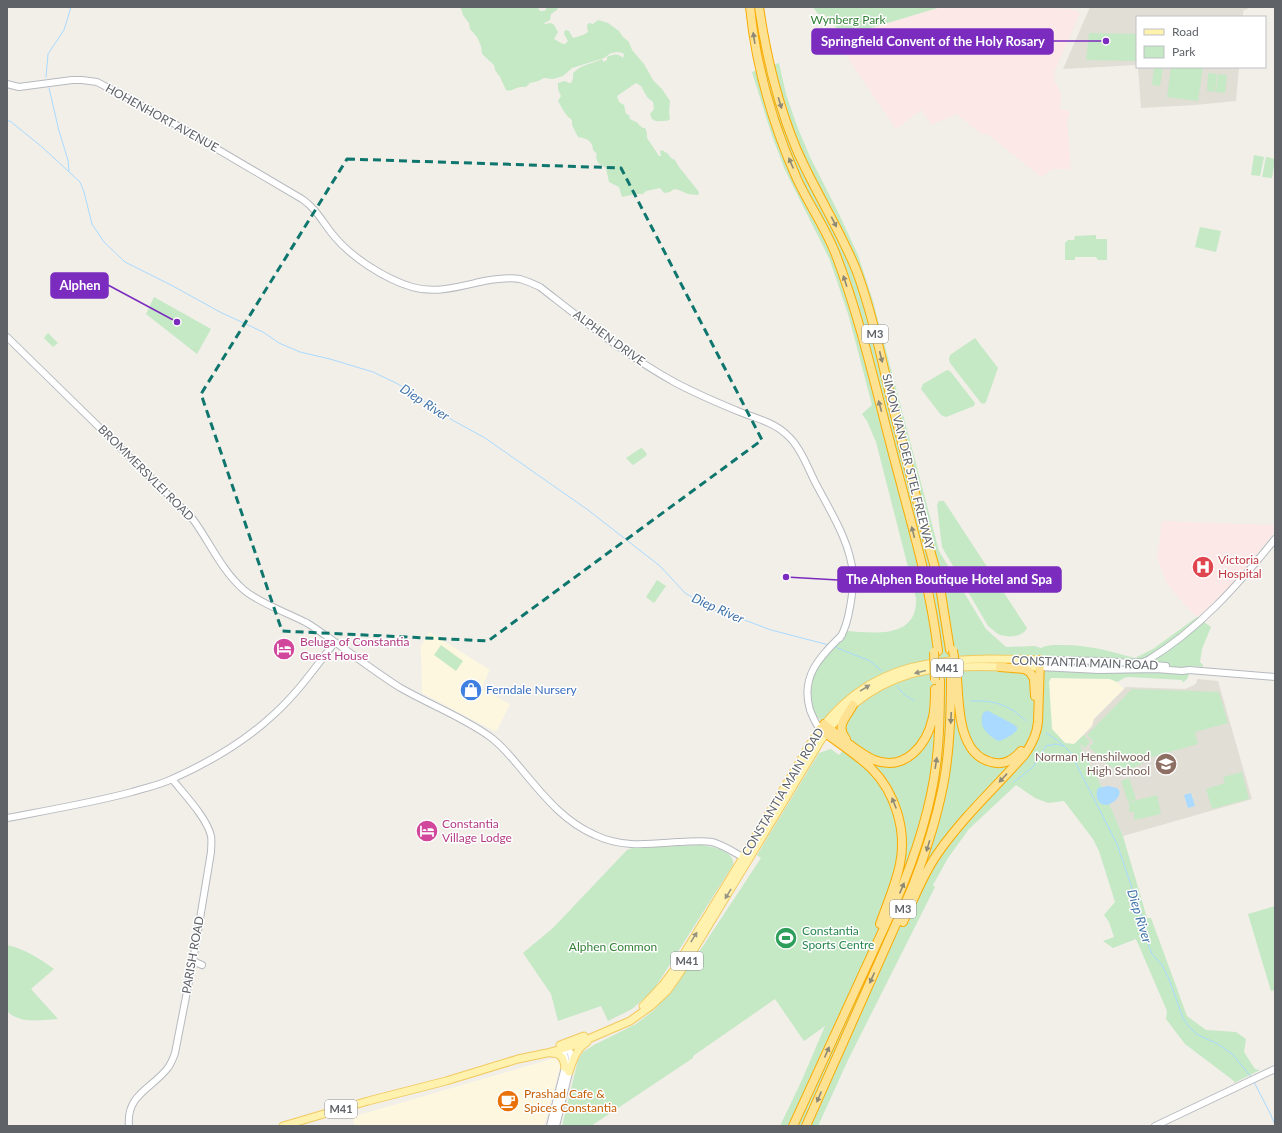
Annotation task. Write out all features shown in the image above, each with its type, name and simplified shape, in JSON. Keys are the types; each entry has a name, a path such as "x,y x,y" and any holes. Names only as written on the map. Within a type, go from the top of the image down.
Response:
{"highway":[{"name":"SIMON VAN DER STEL FREEWAY","path":"750,7 754,39 768,100 785,150 798,181 826,232 845,279 870,368 923,570 936,651 938,680"},
{"name":"SIMON VAN DER STEL FREEWAY","path":"759,7 769,66 785,120 808,174 846,246 857,274 881,355 896,422 936,572 951,650 954,679"},
{"path":"954,679 964,734 969,744 977,755 989,762 1003,763 1010,761 1021,751 1030,735 1032,728 1038,664"},
{"path":"879,964 885,958 920,885 937,855 959,826 1013,768 1031,746 1038,722 1038,664"},
{"path":"1000,667 1024,669 1030,672 1033,677 1035,696"},
{"name":"M3","path":"806,1126 879,964 912,888 927,848 937,815 948,754 954,679"},
{"path":"825,728 867,756 884,763 897,762 908,758 923,742 931,725 938,680"},
{"name":"M3","path":"794,1126 903,885 923,827 937,758 940,707 938,680"},
{"path":"849,743 842,734 841,727 845,717 853,705"},
{"path":"825,728 871,769 880,779 894,802 901,830 901,862 897,877 862,974"}],"main road":[{"name":"CONSTANTIA MAIN ROAD","path":"283,1126 368,1101 446,1081 535,1053 564,1046 600,1035 630,1021 651,1006 667,991 683,969 746,859 825,728 839,708 858,692 883,678 926,663 945,661 1038,664"},
{"name":"CONSTANTIA MAIN ROAD","path":"825,728 871,692 887,683 917,673 945,668 1000,667 1038,664"},
{"name":"CONSTANTIA MAIN ROAD","path":"518,1059 547,1054 628,1017 648,1003 674,970 746,859"},
{"path":"567,1070 580,1048 586,1042 600,1035"},
{"path":"547,1054 560,1054 564,1059 567,1070"}],"street":[{"name":"HOHENHORT AVENUE","path":"7,84 19,87 82,80 97,82 156,113 263,176"},
{"name":"ALPHEN DRIVE","path":"263,176 309,203 340,243 372,268 392,280 427,290 445,289 508,278 520,279 531,283 540,287 646,365 712,401 768,423 790,438 797,447 840,531 848,549 853,576 853,594 846,629 840,638 820,659 810,676 807,692 811,710 825,728"},
{"name":"BROMMERSVLEI ROAD","path":"7,337 192,518 200,528 225,570 244,589 256,598 307,623 398,686 490,736 505,750 556,809 594,835 626,844 696,841 712,842 746,859"},
{"path":"1127,662 1145,662 1188,632 1211,611 1254,565 1275,539"},
{"path":"7,818 116,796 172,779 220,754 258,728 288,701 335,642"},
{"path":"1132,669 1149,664 1155,656"},
{"name":"CONSTANTIA MAIN ROAD","path":"1038,664 1127,662 1189,670 1275,677"},
{"name":"CONSTANTIA MAIN ROAD","path":"1038,664 1098,670 1189,670"},
{"name":"PARISH ROAD","path":"129,1126 128,1119 130,1109 135,1099 141,1092 162,1075 171,1064 177,1045 211,852 211,837 204,820 172,779"},
{"path":"193,961 202,965"},
{"path":"550,1126 572,1057 564,1046"},
{"path":"1155,1126 1275,1069"},
{"path":"556,1126 567,1070"}],"highlighted area":[{"path":"347,159 621,168 762,440 488,641 282,631 201,394"}],"shaded area":[{"path":"941,7 1042,7 1075,10 1080,13 1055,70 1054,80 1061,93 1060,109 1070,111 1067,122 1071,169 1053,169 1041,177 986,133 983,135 956,114 932,125 921,110 896,129 835,39"},
{"path":"1090,7 1251,7 1243,11 1243,16 1136,16 1136,65 1063,69"},
{"path":"1138,68 1239,68 1236,101 1141,108"},
{"name":"Victoria Hospital","path":"1162,521 1275,525 1275,532 1224,593 1197,617 1182,602 1166,582 1157,557"},
{"path":"429,632 490,670 481,689 510,704 497,730 494,731 422,693 421,646"},
{"path":"1051,678 1110,679 1117,682 1124,689 1094,719 1092,726 1074,744 1065,743 1052,729 1049,682"},
{"name":"Norman Henshilwood High School","path":"1197,679 1218,681 1252,799 1123,836 1102,787 1078,741 1092,726 1094,719 1126,687 1185,689 1194,685 1197,682"},
{"path":"555,1058 561,1064 544,1126 355,1126 352,1117"}],"green space":[{"path":"460,7 536,7 540,11 544,11 546,8 542,7 558,7 557,10 551,14 550,20 544,23 551,23 554,25 558,32 554,39 563,44 568,41 564,34 565,30 569,31 573,38 583,35 588,32 587,26 589,23 593,24 598,20 608,23 619,31 629,42 632,50 644,64 653,80 662,89 670,101 670,119 667,121 658,121 652,119 650,114 654,109 653,102 647,97 641,86 636,83 617,96 619,102 624,105 626,114 629,115 630,119 645,128 647,138 659,156 661,156 660,151 662,150 675,160 699,192 698,195 688,194 674,189 670,192 664,193 660,188 646,191 643,194 622,197 619,187 609,182 606,168 598,163 596,157 597,154 593,150 592,144 584,138 578,137 572,125 572,120 566,114 558,101 561,96 558,89 558,83 565,81 571,83 573,73 580,68 602,59 604,62 607,60 607,57 614,55 619,55 623,58 623,53 611,53 604,58 572,68 563,76 553,79 544,78 530,83 526,87 520,87 510,91 506,90 495,70 494,65 482,54 481,46 477,37 470,29 469,23 463,15"},
{"name":"Wynberg Park","path":"813,7 941,7 844,36 824,14 818,14"},
{"path":"1089,33 1136,34 1136,61 1086,60"},
{"path":"779,63 786,94 797,126 810,157 858,255 873,301 939,551 986,629 1006,647 1034,646 1041,648 1052,645 1069,645 1097,648 1135,658 1153,649 1197,617 1211,627 1202,649 1200,662 1203,667 1190,666 1186,680 1182,682 1182,680 1128,677 1117,682 1110,679 1051,678 1049,682 1052,729 1065,743 1074,744 1084,735 1090,742 1085,748 1079,743 1102,787 1123,836 1147,918 1151,918 1187,1016 1206,1030 1236,1032 1246,1039 1244,1052 1255,1069 1260,1070 1234,1083 1234,1081 1185,1044 1166,1019 1167,1011 1136,939 1113,948 1103,941 1114,937 1109,922 1104,915 1115,902 1099,851 1093,839 1064,801 1048,803 1035,798 1016,785 969,829 948,858 933,885 935,887 848,1060 818,1126 780,1126 825,1026 804,1041 775,999 693,1056 693,1058 591,1126 562,1126 578,1060 583,1052 636,1024 653,1011 669,994 701,949 761,858 757,855 819,753 831,749 839,755 849,744 842,723 824,724 811,710 808,703 812,671 847,631 892,631 902,627 910,621 915,611 916,598 876,442 867,421 862,414 872,405 849,317 829,258 785,170 772,136 752,72"},
{"path":"1154,68 1163,69 1160,86 1152,85"},
{"path":"1171,68 1203,68 1198,101 1167,97"},
{"path":"1208,73 1217,74 1215,92 1207,91"},
{"path":"1218,74 1227,75 1225,93 1216,92"},
{"path":"1254,155 1264,157 1260,176 1251,175"},
{"path":"1266,157 1275,159 1272,178 1262,177"},
{"path":"1200,227 1221,231 1216,252 1195,247"},
{"path":"1096,235 1096,239 1107,239 1107,260 1098,260 1096,257 1075,257 1075,260 1065,260 1065,243 1068,240 1074,240 1075,236"},
{"path":"154,297 211,329 197,354 146,314"},
{"path":"48,333 58,343 53,347 44,338"},
{"path":"975,338 998,368 984,404 981,403 950,363 949,359 950,355"},
{"path":"947,370 950,371 975,403 974,406 946,417 941,415 921,389 923,384"},
{"path":"641,448 647,454 633,465 626,458"},
{"path":"939,501 944,501 1027,628 1022,634 1014,636 1002,635 998,634 988,626 942,547 937,505"},
{"path":"657,580 666,586 654,603 646,597"},
{"path":"441,645 463,661 456,671 434,655"},
{"path":"1132,689 1219,692 1228,723 1195,732 1198,744 1148,758 1141,764 1130,769 1120,771 1108,765 1089,747 1094,742 1087,735"},
{"path":"1242,772 1249,799 1212,809 1206,789 1225,783 1223,777"},
{"path":"1129,778 1136,799 1128,802 1121,781"},
{"path":"1157,795 1161,814 1134,820 1134,812 1129,812 1129,802"},
{"name":"Alphen Common","path":"700,845 716,848 727,853 733,860 733,865 653,991 632,1009 608,1021 601,1006 558,1021 551,994 523,953 553,928 627,850 632,848"},
{"path":"1275,906 1275,990 1271,991 1248,914"},
{"path":"7,945 32,954 54,969 31,989 58,1019 24,1020 7,1011"}],"water":[{"path":"986,711 1013,724 1017,727 1017,730 1005,739 997,741 989,735 983,727 982,717 983,713"},
{"path":"1108,786 1117,788 1120,794 1114,802 1105,805 1100,803 1097,798 1097,792 1098,788"},
{"path":"1191,793 1195,806 1188,808 1184,795"}],"waterway":[{"path":"46,77 48,54 64,30 71,7"},
{"path":"49,88 59,131 68,160 69,171"},
{"name":"Diep River","path":"7,121 10,121 42,147 80,182 92,224 104,242 125,262 220,312 263,332 279,343 300,352 373,372 398,384 454,421 485,438 588,510 660,566 685,593 715,610 771,630 829,645"},
{"name":"Diep River","path":"835,647 870,661 882,671"},
{"name":"Diep River","path":"897,686 904,694 914,700"},
{"name":"Diep River","path":"971,701 987,701 1008,707 1026,721"},
{"name":"Diep River","path":"1046,733 1060,742 1070,752 1117,844 1143,919 1149,947 1152,954 1162,965 1169,979 1183,1018 1189,1027 1198,1035 1218,1044 1232,1054 1252,1078"},
{"path":"1014,782 1033,767 1046,746 1055,744 1064,746"},
{"name":"Diep River","path":"1254,1082 1275,1125"}],"place":[{"name":"Springfield Convent of the Holy Rosary","path":"1106,41"},
{"name":"Alphen","path":"177,322"},
{"name":"Victoria Hospital","path":"1203,567"},
{"name":"The Alphen Boutique Hotel and Spa","path":"786,577"},
{"name":"Beluga of Constantia Guest House","path":"284,649"},
{"name":"Ferndale Nursery","path":"471,690"},
{"name":"Norman Henshilwood High School","path":"1166,764"},
{"name":"Constantia Village Lodge","path":"427,831"},
{"name":"Constantia Sports Centre","path":"786,938"},
{"name":"Prashad Cafe & Spices Constantia","path":"508,1101"}]}
